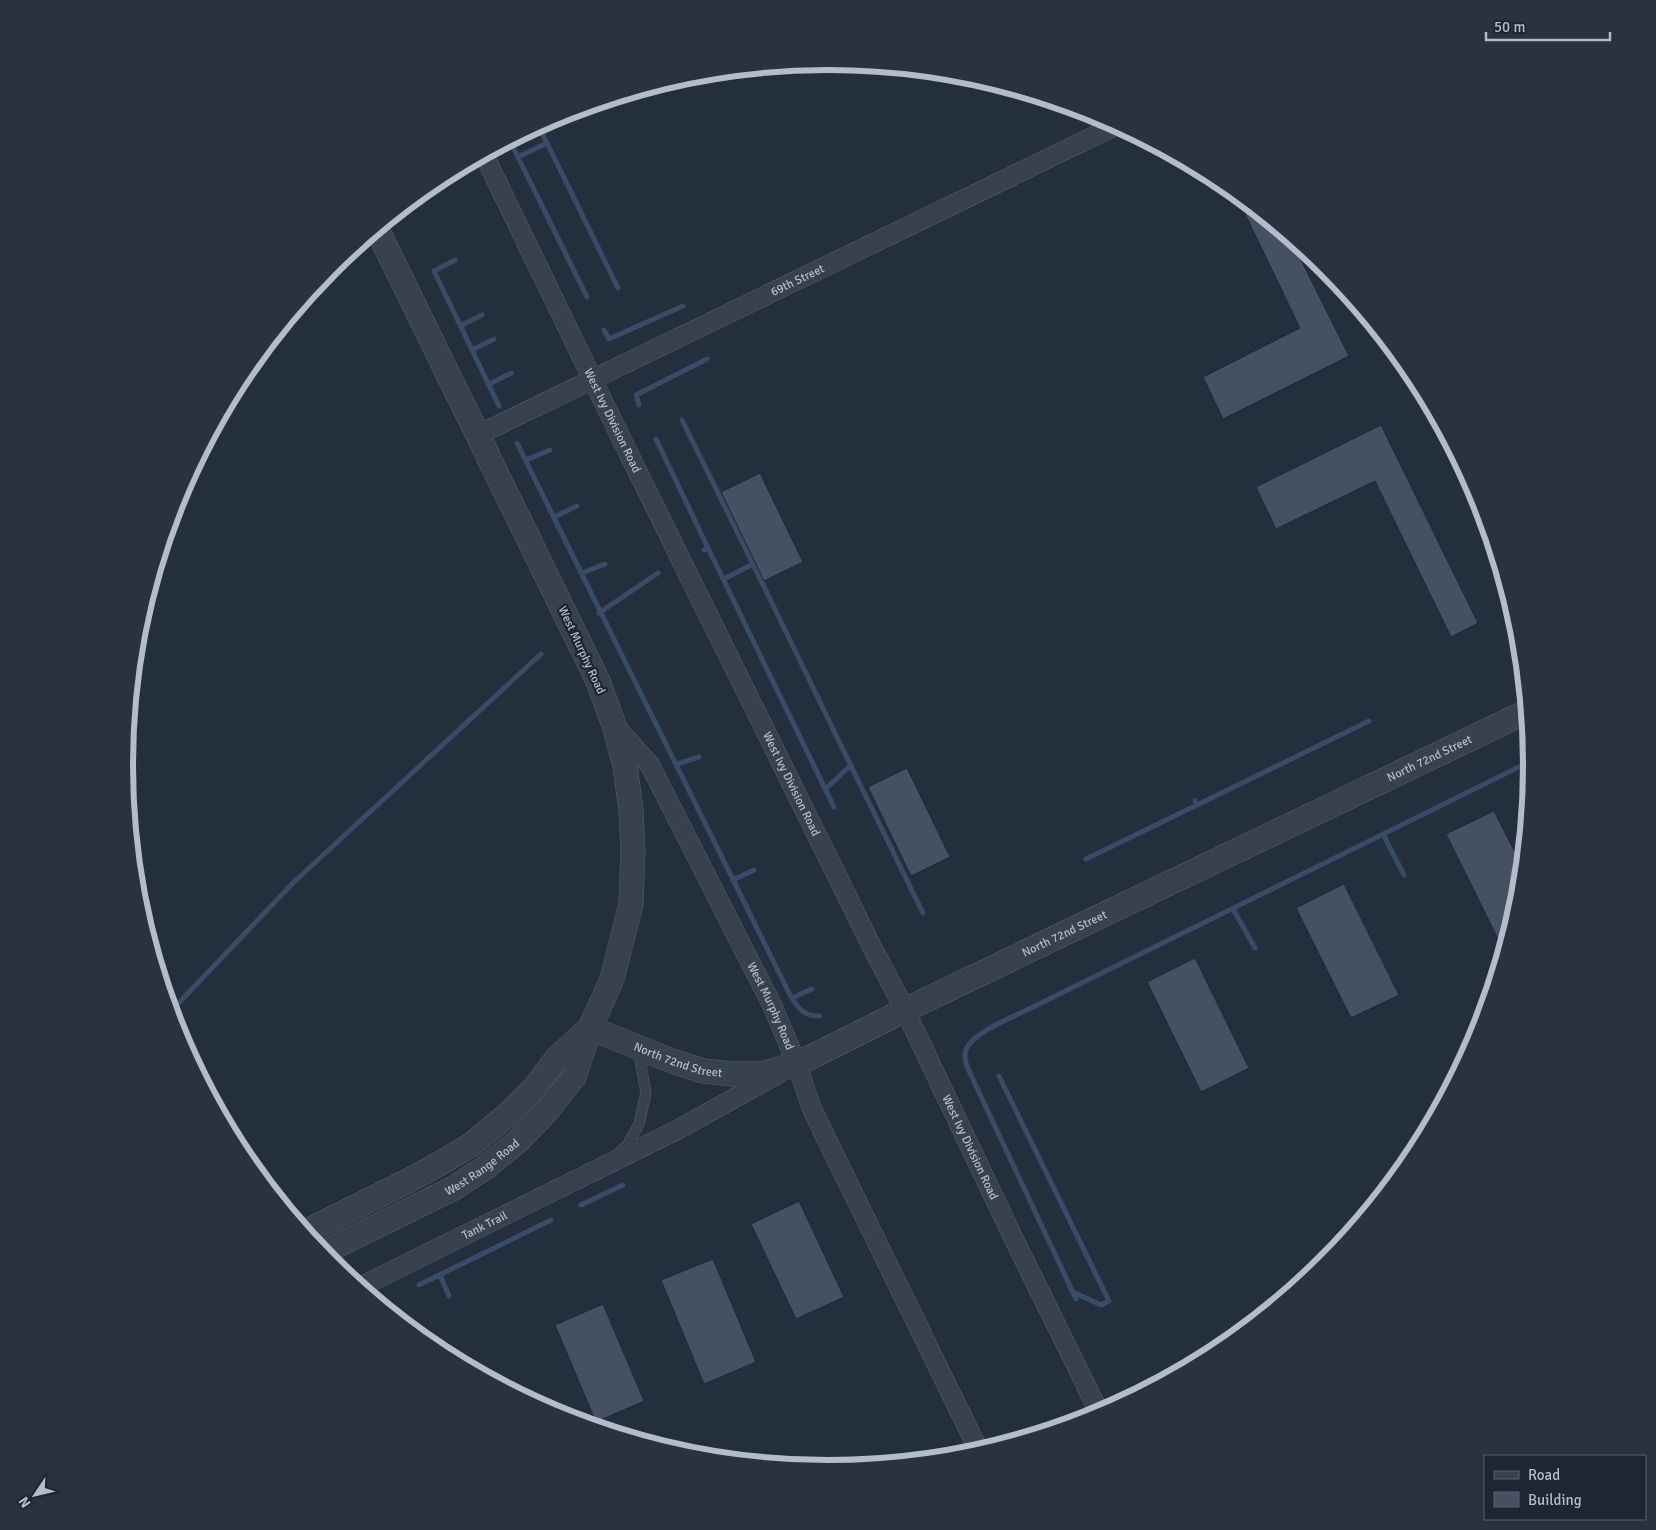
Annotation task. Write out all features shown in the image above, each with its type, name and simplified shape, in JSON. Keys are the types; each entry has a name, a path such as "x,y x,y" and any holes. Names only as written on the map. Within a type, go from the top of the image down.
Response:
{"street":[{"name":"69th Street","path":"478,435 1108,129"},
{"name":"West Ivy Division Road","path":"486,160 592,380 869,941 905,1010 1096,1406"},
{"name":"West Murphy Road","path":"380,234 598,681 614,725 650,765 772,1005 797,1064 811,1107 976,1444"},
{"name":"North 72nd Street","path":"590,1028 672,1061 703,1071 761,1074 797,1064 905,1010 1521,714"},
{"name":"West Range Road","path":"330,1249 454,1188 486,1167 518,1141 546,1112 574,1078 590,1028 612,979 631,904 633,851 631,810 625,766 614,725"},
{"name":"West Range Road","path":"311,1229 406,1182 471,1145 506,1116 534,1088 557,1058 590,1028"},
{"name":"Tank Trail","path":"366,1284 676,1130 797,1064"}],"lane":[{"name":"Tank Trail","path":"608,1164 628,1144 639,1124 646,1093 638,1047"}],"building":[{"path":"1242,207 1298,253 1349,356 1223,419 1203,377 1300,328"},
{"path":"1381,425 1478,623 1451,637 1375,481 1276,529 1256,487"},
{"path":"760,473 803,562 764,581 721,492"},
{"path":"907,768 950,857 911,876 868,787"},
{"path":"1494,811 1517,856 1510,901 1500,942 1446,834"},
{"path":"1344,884 1399,995 1351,1018 1296,908"},
{"path":"1195,958 1249,1068 1201,1092 1147,982"},
{"path":"799,1201 844,1297 796,1319 751,1224"},
{"path":"713,1259 756,1362 704,1384 661,1280"},
{"path":"603,1304 644,1401 599,1421 595,1419 555,1325"}],"waterway":[{"path":"541,133 547,143"},
{"path":"518,157 547,143 618,288"},
{"path":"513,146 587,297"},
{"path":"455,260 434,271 499,406"},
{"path":"604,330 609,339 683,306"},
{"path":"460,326 482,315"},
{"path":"472,350 494,339"},
{"path":"639,405 636,395 707,359"},
{"path":"488,385 511,373"},
{"path":"682,420 753,564"},
{"path":"656,439 708,548 704,550"},
{"path":"517,443 790,995 802,1011 810,1015 820,1016"},
{"path":"526,460 550,450"},
{"path":"554,517 577,506"},
{"path":"708,548 834,807"},
{"path":"582,573 605,564"},
{"path":"724,579 753,564 802,665"},
{"path":"599,613 658,573"},
{"path":"176,1005 294,882 541,654"},
{"path":"803,667 851,766"},
{"path":"1197,805 1369,721"},
{"path":"677,764 699,757"},
{"path":"1076,1299 968,1068 965,1056 969,1044 984,1032 1003,1021 1523,765"},
{"path":"825,788 851,766 923,913"},
{"path":"1086,859 1197,805 1195,801"},
{"path":"1383,834 1404,875"},
{"path":"733,880 754,870"},
{"path":"1233,909 1255,948"},
{"path":"792,998 812,989"},
{"path":"999,1076 1109,1301 1101,1305 1073,1292"},
{"path":"581,1205 623,1185"},
{"path":"419,1285 551,1220"},
{"path":"440,1275 449,1296"}]}
